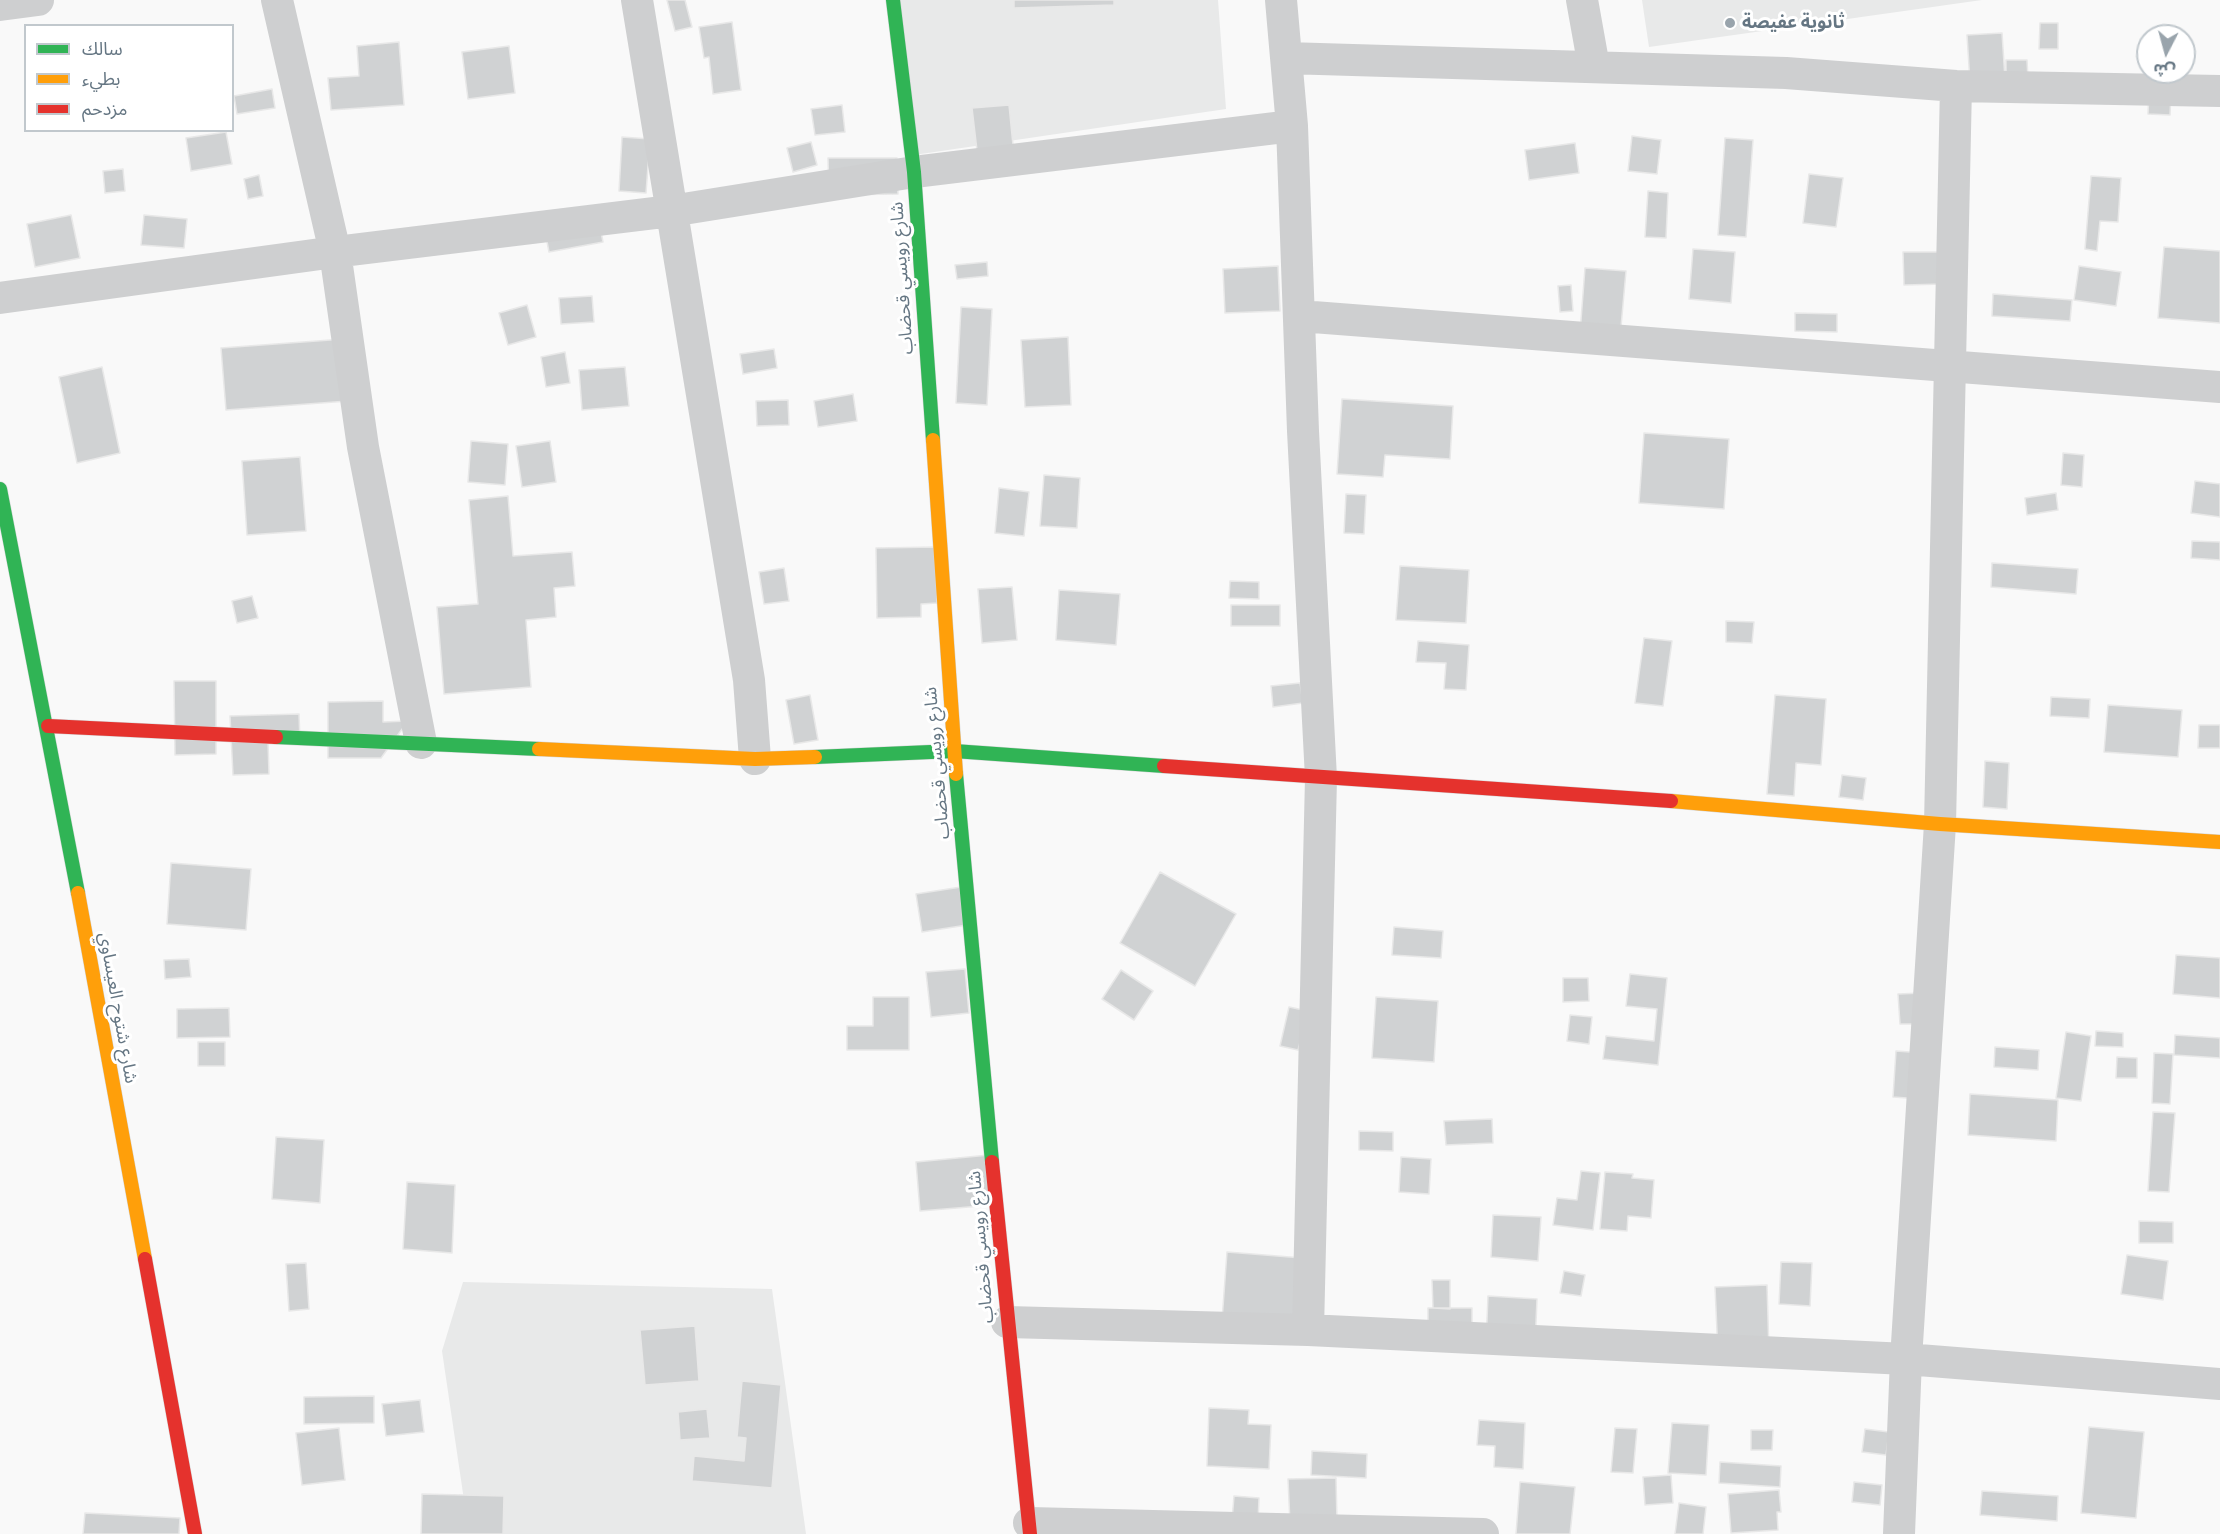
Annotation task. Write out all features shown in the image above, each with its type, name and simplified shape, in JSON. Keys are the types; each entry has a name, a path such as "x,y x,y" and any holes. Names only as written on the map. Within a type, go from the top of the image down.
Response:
{"street":[{"path":"0,5 38,0"},
{"path":"277,0 335,252 363,447 421,743"},
{"path":"637,0 749,680 755,759"},
{"name":"شارع رويسي قحضاب","path":"893,0 914,172 954,751 1007,1322 1030,1528"},
{"path":"1281,0 1292,126 1321,778 1308,1330"},
{"path":"1582,0 1594,67"},
{"path":"1286,58 1786,74 1956,86 2220,91"},
{"path":"1899,1534 1906,1359 1940,824 1956,86"},
{"path":"0,298 335,252 671,211 914,172 1292,126"},
{"path":"1300,316 2220,387"},
{"name":"شارع شتوح العيساوي","path":"0,489 48,726 195,1534"},
{"path":"48,726 755,759 954,751 1321,778 1640,798 1940,824 2220,842"},
{"path":"1007,1322 1308,1330 1906,1359 2220,1384"},
{"path":"1030,1528 1483,1534"}],"shaded area":[{"path":"899,0 1218,0 1226,109 914,155"},
{"name":"ثانوية عفيصة","path":"1642,0 1982,0 1649,47"},
{"path":"463,1282 772,1289 806,1534 469,1534 442,1351"}],"building":[{"path":"667,0 685,0 692,27 675,31"},
{"path":"1014,0 1114,0 1114,5 1014,8"},
{"path":"732,22 741,90 713,94 709,57 704,58 699,27"},
{"path":"2040,23 2058,23 2058,49 2039,49"},
{"path":"2002,33 2005,79 1970,82 1967,35"},
{"path":"399,42 404,105 331,110 328,78 359,76 357,46"},
{"path":"509,46 515,93 468,99 462,52"},
{"path":"2006,60 2027,60 2028,79 2006,79"},
{"path":"272,89 275,108 237,114 234,96"},
{"path":"2149,91 2171,92 2170,115 2148,114"},
{"path":"842,105 845,132 815,135 811,109"},
{"path":"1009,105 1014,155 978,159 972,108"},
{"path":"226,132 232,164 191,171 186,138"},
{"path":"1632,136 1661,140 1657,174 1628,171"},
{"path":"622,137 650,139 646,193 619,191"},
{"path":"1725,138 1753,140 1746,237 1718,235"},
{"path":"811,142 817,165 793,172 787,148"},
{"path":"1575,143 1579,173 1529,180 1525,150"},
{"path":"828,158 897,158 898,194 829,195"},
{"path":"123,169 125,191 105,193 103,171"},
{"path":"1809,174 1843,178 1836,227 1803,223"},
{"path":"259,175 263,196 248,199 244,179"},
{"path":"2091,176 2121,178 2118,222 2100,221 2097,251 2085,249"},
{"path":"1648,191 1668,193 1666,238 1645,237"},
{"path":"597,211 603,242 549,252 543,221"},
{"path":"71,215 80,258 35,267 27,224"},
{"path":"144,215 187,219 184,248 141,245"},
{"path":"2164,247 2220,251 2220,323 2158,318"},
{"path":"1693,249 1735,252 1731,303 1689,299"},
{"path":"1903,252 1943,252 1944,284 1904,285"},
{"path":"987,262 988,276 957,279 955,265"},
{"path":"1278,266 1280,311 1225,313 1223,269"},
{"path":"2079,266 2121,272 2116,306 2074,300"},
{"path":"1585,268 1626,271 1619,349 1579,346"},
{"path":"1571,285 1573,311 1560,312 1558,286"},
{"path":"1993,294 2072,300 2070,321 1992,316"},
{"path":"592,296 594,322 561,324 559,298"},
{"path":"527,305 536,337 508,345 499,313"},
{"path":"961,307 992,309 987,405 956,403"},
{"path":"1795,313 1837,314 1837,332 1795,331"},
{"path":"1068,337 1071,405 1025,407 1021,340"},
{"path":"344,339 348,401 226,410 221,348"},
{"path":"774,349 777,368 743,374 740,354"},
{"path":"565,352 570,383 546,387 541,357"},
{"path":"102,367 120,453 77,463 59,377"},
{"path":"625,367 629,406 582,410 579,370"},
{"path":"853,394 857,421 818,427 814,401"},
{"path":"1342,399 1453,406 1450,459 1385,455 1383,477 1337,474"},
{"path":"788,400 789,425 757,426 756,401"},
{"path":"1644,433 1729,439 1724,509 1639,503"},
{"path":"471,441 508,444 505,485 468,482"},
{"path":"550,441 556,482 522,487 516,446"},
{"path":"2063,453 2084,455 2082,487 2061,485"},
{"path":"300,457 306,531 247,535 242,461"},
{"path":"1044,475 1080,478 1077,528 1040,526"},
{"path":"2195,481 2220,484 2220,517 2191,513"},
{"path":"999,488 1029,492 1024,536 995,533"},
{"path":"2056,493 2058,510 2027,515 2025,498"},
{"path":"1346,494 1366,495 1364,534 1344,533"},
{"path":"508,496 513,556 572,552 575,586 554,588 556,617 526,620 531,687 444,694 437,607 478,604 469,500"},
{"path":"2192,541 2220,542 2220,560 2191,558"},
{"path":"936,547 937,603 921,604 921,617 877,618 876,548"},
{"path":"1992,563 2078,569 2076,594 1991,587"},
{"path":"1400,566 1469,570 1466,623 1396,620"},
{"path":"784,568 789,601 764,604 759,572"},
{"path":"1230,581 1259,582 1259,599 1229,598"},
{"path":"1012,587 1017,640 982,643 978,589"},
{"path":"1059,590 1120,594 1116,645 1056,640"},
{"path":"252,596 258,618 237,623 232,601"},
{"path":"1231,605 1280,605 1280,626 1231,626"},
{"path":"1726,621 1754,622 1752,643 1726,642"},
{"path":"1644,638 1672,641 1663,706 1635,703"},
{"path":"1418,641 1469,645 1466,690 1444,689 1446,663 1416,662"},
{"path":"174,681 216,681 216,754 175,755"},
{"path":"1300,683 1303,703 1273,707 1271,686"},
{"path":"810,695 818,740 794,744 786,700"},
{"path":"1775,695 1826,699 1821,765 1796,763 1794,796 1767,794"},
{"path":"2051,697 2090,699 2089,718 2050,716"},
{"path":"383,701 383,722 408,721 381,758 328,758 328,702"},
{"path":"2108,705 2182,710 2178,757 2104,752"},
{"path":"299,714 300,741 268,742 269,774 233,775 230,716"},
{"path":"2199,725 2220,725 2220,748 2198,748"},
{"path":"1985,761 2009,763 2007,809 1983,807"},
{"path":"1842,775 1866,778 1863,800 1839,797"},
{"path":"171,863 251,869 246,930 167,924"},
{"path":"1160,872 1236,914 1195,986 1120,943"},
{"path":"961,887 967,925 922,932 916,894"},
{"path":"1394,927 1443,931 1441,958 1392,955"},
{"path":"2176,955 2220,958 2220,998 2173,994"},
{"path":"189,959 191,977 165,979 164,960"},
{"path":"965,969 969,1013 931,1017 926,972"},
{"path":"1121,970 1153,991 1134,1020 1102,999"},
{"path":"1630,974 1667,978 1658,1065 1603,1059 1606,1036 1654,1041 1657,1009 1626,1006"},
{"path":"1563,978 1588,978 1589,1001 1563,1002"},
{"path":"1923,993 1924,1024 1900,1024 1898,994"},
{"path":"873,997 909,997 909,1050 847,1050 847,1026 873,1026"},
{"path":"1376,997 1438,1001 1434,1062 1372,1058"},
{"path":"1289,1007 1308,1011 1298,1050 1280,1046"},
{"path":"229,1008 230,1037 177,1038 177,1009"},
{"path":"1570,1015 1592,1017 1589,1044 1567,1041"},
{"path":"2096,1031 2123,1033 2123,1047 2095,1046"},
{"path":"2066,1032 2091,1036 2081,1101 2056,1098"},
{"path":"2175,1035 2220,1038 2220,1058 2174,1055"},
{"path":"198,1042 225,1042 225,1066 198,1066"},
{"path":"1995,1047 2039,1050 2038,1070 1994,1067"},
{"path":"1896,1051 1924,1053 1921,1099 1893,1097"},
{"path":"2154,1053 2173,1054 2170,1104 2152,1103"},
{"path":"2117,1057 2137,1058 2137,1078 2116,1078"},
{"path":"1970,1094 2058,1100 2056,1141 1968,1135"},
{"path":"2153,1112 2175,1113 2169,1192 2148,1191"},
{"path":"1492,1119 1493,1143 1446,1145 1444,1121"},
{"path":"1359,1131 1393,1132 1393,1151 1359,1150"},
{"path":"276,1137 324,1140 320,1203 272,1199"},
{"path":"989,1155 993,1205 920,1211 916,1162"},
{"path":"1401,1157 1431,1159 1429,1194 1399,1192"},
{"path":"1581,1171 1600,1173 1593,1230 1553,1225 1557,1198 1577,1200"},
{"path":"1605,1172 1633,1174 1632,1178 1654,1180 1651,1218 1628,1216 1627,1231 1600,1229"},
{"path":"407,1182 455,1185 452,1253 403,1249"},
{"path":"1493,1215 1541,1217 1538,1261 1491,1257"},
{"path":"2139,1221 2173,1222 2173,1243 2139,1243"},
{"path":"1227,1252 1315,1259 1309,1341 1221,1334"},
{"path":"2127,1255 2168,1261 2163,1300 2121,1294"},
{"path":"1781,1262 1812,1263 1810,1306 1779,1304"},
{"path":"306,1263 309,1309 289,1311 286,1264"},
{"path":"1564,1271 1585,1275 1581,1296 1560,1293"},
{"path":"1432,1280 1450,1280 1450,1309 1433,1308"},
{"path":"1767,1285 1769,1352 1718,1354 1715,1287"},
{"path":"1488,1296 1537,1299 1535,1346 1486,1343"},
{"path":"1428,1308 1472,1308 1472,1331 1428,1332"},
{"path":"695,1326 699,1381 645,1385 640,1330"},
{"path":"742,1381 781,1385 772,1488 692,1481 694,1456 744,1461 746,1438 737,1437"},
{"path":"374,1396 374,1423 304,1424 304,1397"},
{"path":"420,1400 424,1432 386,1436 382,1404"},
{"path":"1209,1408 1249,1410 1248,1424 1271,1425 1269,1469 1207,1466"},
{"path":"707,1409 710,1438 680,1440 678,1412"},
{"path":"1479,1420 1525,1423 1523,1469 1494,1467 1495,1446 1477,1445"},
{"path":"1672,1423 1709,1425 1706,1475 1668,1473"},
{"path":"2089,1427 2144,1432 2136,1518 2081,1513"},
{"path":"339,1428 345,1480 302,1485 296,1433"},
{"path":"1615,1428 1637,1429 1633,1473 1611,1472"},
{"path":"1865,1429 1889,1432 1886,1455 1862,1452"},
{"path":"1751,1430 1773,1430 1772,1450 1751,1450"},
{"path":"1312,1451 1367,1454 1366,1478 1311,1475"},
{"path":"1720,1462 1781,1466 1780,1487 1719,1483"},
{"path":"1671,1475 1673,1503 1645,1505 1643,1477"},
{"path":"1336,1478 1337,1522 1290,1523 1288,1479"},
{"path":"1520,1482 1575,1487 1570,1534 1516,1534"},
{"path":"1854,1482 1882,1485 1880,1505 1852,1502"},
{"path":"1779,1490 1781,1512 1777,1512 1778,1530 1731,1533 1728,1494"},
{"path":"1982,1491 2058,1496 2057,1521 1980,1515"},
{"path":"422,1494 504,1496 503,1534 421,1534"},
{"path":"1234,1496 1259,1498 1258,1522 1232,1520"},
{"path":"1679,1503 1706,1507 1703,1534 1675,1534"},
{"path":"85,1513 180,1518 179,1534 83,1534"}],"traffic: fast":[{"path":"893,0 914,172 933,440"},
{"path":"0,489 78,893"},
{"path":"276,737 539,749"},
{"path":"815,757 954,751 1164,766"},
{"path":"956,774 992,1162"}],"traffic: slow":[{"path":"933,440 956,774"},
{"path":"539,749 755,759 815,757"},
{"path":"1671,801 1940,824 2220,842"},
{"path":"78,893 145,1259"}],"traffic: jam":[{"path":"48,726 276,737"},
{"path":"1164,766 1671,801"},
{"path":"992,1162 1030,1534"},
{"path":"145,1259 195,1534"}],"place":[{"name":"ثانوية عفيصة","path":"1730,23"}]}
